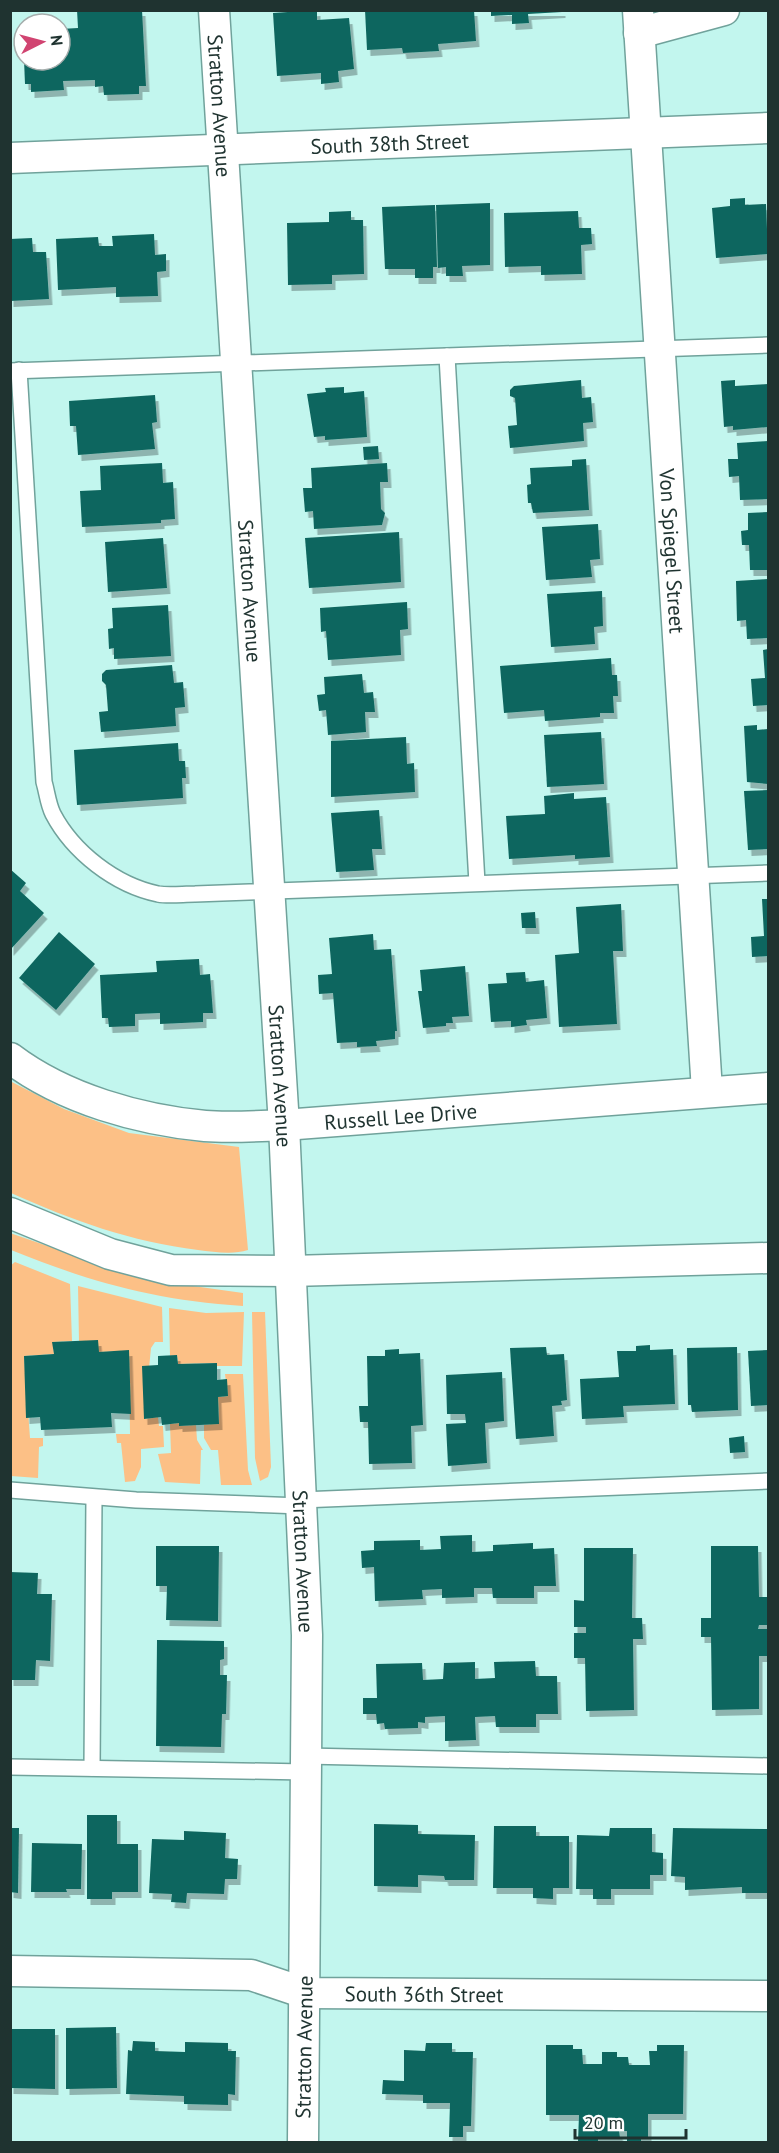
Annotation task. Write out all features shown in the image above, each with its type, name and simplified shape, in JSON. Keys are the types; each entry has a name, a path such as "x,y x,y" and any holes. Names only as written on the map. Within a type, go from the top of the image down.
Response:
{"street":[{"name":"Stratton Avenue","path":"214,10 284,1125 307,1635 303,2142"},
{"path":"638,22 724,10"},
{"name":"Von Spiegel Street","path":"638,22 707,1091"},
{"name":"South 38th Street","path":"10,158 768,128"},
{"name":"Russell Lee Drive","path":"10,1058 70,1092 129,1112 205,1126 284,1125 768,1088"},
{"path":"10,1213 110,1254 171,1270 291,1271 768,1258"},
{"name":"South 36th Street","path":"10,1971 251,1975 304,1993 768,1996"}],"lane":[{"path":"768,345 15,371 44,782 52,812 86,855 108,873 133,886 159,894 768,873"},
{"path":"447,356 477,883"},
{"path":"10,1490 94,1498 301,1503 768,1481"},
{"path":"92,1768 94,1498"},
{"path":"10,1767 92,1768 306,1764 768,1766"}],"shaded area":[{"path":"10,1081 64,1109 129,1133 239,1147 248,1250 217,1252 149,1242 79,1221 11,1193"},
{"path":"10,1233 143,1279 243,1293 243,1306 181,1299 97,1281 11,1250"},
{"path":"15,1262 70,1284 72,1341 53,1342 54,1354 24,1356 30,1438 43,1438 43,1446 39,1447 38,1478 11,1476 10,1266"},
{"path":"78,1286 162,1307 163,1342 155,1342 151,1348 144,1419 158,1417 159,1426 163,1426 164,1447 141,1449 141,1467 135,1481 125,1482 121,1443 117,1443 116,1434 130,1434 129,1351 99,1352 79,1341"},
{"path":"169,1308 206,1313 244,1312 242,1366 217,1366 217,1363 178,1364 177,1355 170,1356"},
{"path":"252,1312 265,1312 271,1467 268,1477 260,1481 255,1458"},
{"path":"225,1374 243,1374 248,1470 252,1485 221,1485 218,1450 211,1450 204,1438 204,1425 219,1423 218,1397 228,1396"},
{"path":"179,1423 180,1426 196,1425 197,1440 203,1450 201,1450 200,1484 165,1482 158,1454 171,1453 170,1424"}],"building":[{"path":"77,10 142,10 146,86 139,86 139,94 104,95 103,86 95,87 95,80 63,81 64,90 31,92 31,84 25,84 24,72 72,72 72,28 78,28"},
{"path":"317,10 317,20 349,18 354,69 338,71 339,82 321,84 321,73 277,76 273,13"},
{"path":"365,10 474,10 476,41 438,44 439,51 403,53 402,48 367,50"},
{"path":"491,10 562,10 562,12 528,14 529,23 512,24 512,15 491,16"},
{"path":"745,198 745,205 766,204 768,254 716,258 712,208 730,206 730,199"},
{"path":"490,203 490,265 462,266 463,276 446,276 446,267 438,268 436,205"},
{"path":"435,205 437,267 433,267 433,278 415,278 415,269 385,269 382,207"},
{"path":"351,211 351,220 363,220 364,274 332,275 332,284 288,285 287,223 329,222 329,212"},
{"path":"578,211 579,228 591,228 592,244 581,245 582,274 541,275 541,266 505,267 504,213"},
{"path":"154,234 155,255 166,254 166,271 157,272 158,296 116,297 116,287 58,290 56,239 98,237 99,246 113,246 112,236"},
{"path":"32,238 33,252 46,252 49,299 10,301 10,239"},
{"path":"581,380 582,398 591,397 593,422 583,423 584,441 510,448 508,426 517,425 515,398 510,396 510,390 514,386"},
{"path":"735,380 735,386 768,384 768,427 733,430 733,426 724,427 721,381"},
{"path":"344,387 344,393 364,391 367,437 325,440 325,436 314,437 307,394 326,392 325,388"},
{"path":"155,395 157,422 152,423 155,449 78,455 76,426 70,426 69,401"},
{"path":"768,441 768,499 740,500 739,476 729,477 728,459 738,459 737,443"},
{"path":"378,446 379,459 364,460 363,447"},
{"path":"586,459 589,510 533,513 531,503 528,503 527,485 531,484 530,468 572,466 572,460"},
{"path":"162,463 163,483 173,482 175,519 161,520 161,523 82,527 80,491 101,490 100,466"},
{"path":"387,463 388,482 380,482 381,509 385,513 382,525 314,529 313,511 305,512 303,488 312,488 311,468"},
{"path":"768,512 768,570 750,570 749,545 742,545 741,531 748,530 748,513"},
{"path":"598,524 600,559 590,560 592,577 546,580 542,527"},
{"path":"399,532 401,582 309,588 305,538"},
{"path":"163,538 167,588 108,592 105,542"},
{"path":"768,579 768,638 747,639 746,620 737,621 736,581"},
{"path":"602,591 603,626 594,627 595,644 551,647 547,594"},
{"path":"407,602 408,629 400,630 401,655 328,660 326,631 321,632 320,608"},
{"path":"168,605 171,656 114,659 114,648 109,649 108,629 113,628 112,608"},
{"path":"768,649 768,705 753,706 751,679 765,678 763,650"},
{"path":"611,658 612,675 617,675 618,696 613,696 614,713 600,713 600,717 545,721 544,710 504,713 500,666"},
{"path":"172,665 174,683 183,682 185,707 175,708 176,726 101,732 99,712 108,711 106,685 102,681 102,674 106,670"},
{"path":"362,674 364,693 373,692 375,712 365,712 366,732 328,735 326,710 319,711 317,695 325,694 324,677"},
{"path":"757,725 757,730 768,729 768,784 747,782 744,726"},
{"path":"601,732 604,784 547,787 544,735"},
{"path":"406,737 407,764 414,763 415,792 331,797 331,741"},
{"path":"178,743 179,761 185,761 186,778 182,778 183,798 77,805 74,750"},
{"path":"768,790 768,849 748,850 744,791"},
{"path":"574,793 574,799 606,797 610,857 575,859 575,855 509,859 506,816 545,814 544,796"},
{"path":"379,810 382,849 372,849 374,870 336,872 331,813"},
{"path":"10,869 26,883 20,891 44,913 10,950"},
{"path":"762,899 768,899 768,956 752,957 751,937 764,936"},
{"path":"621,904 623,951 613,951 617,1024 559,1027 555,955 579,953 576,907"},
{"path":"535,912 536,928 522,928 521,913"},
{"path":"59,932 95,964 56,1010 19,978"},
{"path":"373,934 374,950 391,949 397,1031 395,1031 395,1039 376,1041 377,1046 357,1047 357,1042 337,1043 333,993 319,994 318,975 332,974 329,938"},
{"path":"199,959 200,975 210,974 213,1013 203,1013 203,1022 160,1024 160,1013 135,1014 135,1026 109,1027 108,1018 102,1018 100,975 157,972 156,961"},
{"path":"465,966 469,1016 452,1017 453,1023 446,1023 446,1026 423,1028 418,991 422,991 420,970"},
{"path":"525,972 526,982 544,980 547,1018 526,1020 527,1025 511,1027 511,1021 491,1022 488,984 507,983 506,973"},
{"path":"98,1340 99,1352 129,1350 131,1414 111,1413 112,1427 41,1430 40,1417 26,1418 24,1356 54,1354 52,1342"},
{"path":"650,1345 650,1350 673,1349 675,1404 623,1406 624,1417 582,1419 580,1379 619,1377 617,1351 636,1351 636,1346"},
{"path":"546,1347 547,1355 564,1354 567,1400 561,1401 562,1405 552,1406 554,1436 516,1439 510,1348"},
{"path":"737,1347 738,1410 692,1412 691,1405 688,1405 687,1348"},
{"path":"399,1349 399,1354 420,1353 423,1425 411,1426 412,1463 369,1464 368,1422 360,1422 359,1406 368,1406 367,1356 385,1356 385,1350"},
{"path":"768,1350 768,1405 751,1406 748,1351"},
{"path":"177,1355 178,1364 217,1363 217,1380 227,1379 228,1396 218,1397 219,1424 162,1425 161,1417 144,1419 142,1366 158,1365 158,1356"},
{"path":"502,1372 504,1421 485,1423 487,1463 448,1466 446,1424 466,1423 465,1414 447,1414 446,1375"},
{"path":"744,1436 745,1452 730,1453 729,1438"},
{"path":"472,1535 472,1552 493,1551 493,1545 533,1543 533,1549 554,1548 556,1586 534,1586 534,1598 493,1598 492,1588 474,1588 474,1597 442,1598 442,1589 422,1590 423,1599 375,1601 374,1567 362,1568 361,1551 374,1550 374,1541 420,1540 420,1550 441,1549 440,1536"},
{"path":"156,1546 219,1546 218,1621 166,1620 167,1586 156,1586"},
{"path":"711,1546 758,1546 759,1597 768,1597 768,1625 759,1625 758,1629 768,1629 768,1656 759,1656 759,1709 712,1710 711,1637 701,1637 701,1618 711,1618"},
{"path":"584,1548 633,1548 632,1618 642,1618 643,1639 633,1639 634,1710 586,1711 585,1658 574,1658 574,1633 586,1633 586,1627 574,1627 574,1600 584,1601"},
{"path":"10,1572 38,1573 37,1594 52,1594 50,1661 36,1660 35,1680 10,1680"},
{"path":"157,1640 224,1641 224,1659 220,1660 220,1675 227,1675 226,1714 222,1714 221,1747 156,1746"},
{"path":"535,1661 536,1676 557,1676 558,1714 536,1714 536,1727 496,1727 495,1716 475,1717 476,1740 445,1741 445,1716 425,1717 425,1723 418,1722 418,1728 385,1729 384,1723 377,1724 376,1714 363,1714 363,1698 377,1698 376,1664 422,1663 423,1680 443,1679 444,1663 475,1662 475,1679 495,1678 494,1662"},
{"path":"87,1815 117,1815 117,1844 138,1844 138,1892 112,1892 112,1899 87,1899"},
{"path":"374,1824 418,1825 418,1834 475,1835 474,1880 445,1880 444,1876 418,1875 418,1887 374,1886"},
{"path":"494,1826 536,1826 536,1836 569,1836 569,1888 553,1888 553,1899 533,1898 533,1888 493,1888"},
{"path":"10,1828 19,1828 18,1893 10,1892"},
{"path":"610,1828 652,1828 652,1852 663,1853 663,1875 650,1875 650,1889 611,1889 611,1899 593,1899 593,1889 576,1889 577,1835 609,1836"},
{"path":"673,1828 768,1829 768,1893 742,1893 742,1887 685,1890 685,1877 671,1876"},
{"path":"184,1831 226,1833 225,1858 238,1859 237,1879 225,1879 224,1894 187,1893 186,1903 171,1902 172,1894 149,1893 152,1839 184,1840"},
{"path":"32,1843 82,1844 81,1889 66,1889 67,1892 31,1892"},
{"path":"116,2027 117,2088 66,2089 66,2028"},
{"path":"10,2029 55,2029 55,2089 10,2088"},
{"path":"133,2041 155,2042 155,2051 185,2052 185,2042 228,2043 228,2051 236,2051 235,2095 228,2094 228,2105 184,2104 184,2096 126,2094 128,2050 132,2051"},
{"path":"426,2043 452,2043 452,2052 473,2052 471,2126 463,2126 463,2137 449,2137 450,2103 423,2103 423,2095 382,2094 383,2080 404,2081 404,2050 425,2051"},
{"path":"546,2045 573,2045 573,2049 582,2049 583,2064 602,2064 602,2052 617,2052 617,2057 628,2057 629,2065 650,2065 649,2051 657,2051 657,2045 684,2045 683,2114 648,2114 648,2138 641,2138 641,2142 627,2142 627,2131 619,2131 620,2138 598,2138 598,2142 578,2142 579,2115 546,2115"}]}
